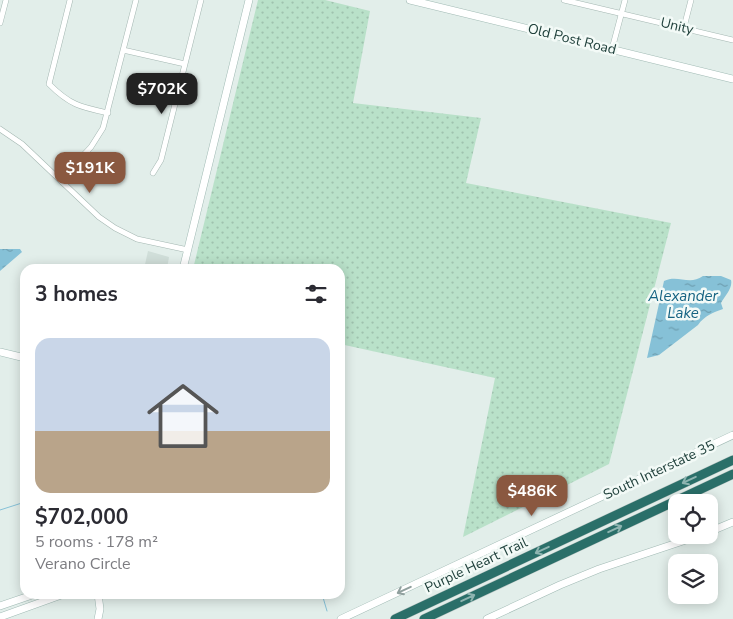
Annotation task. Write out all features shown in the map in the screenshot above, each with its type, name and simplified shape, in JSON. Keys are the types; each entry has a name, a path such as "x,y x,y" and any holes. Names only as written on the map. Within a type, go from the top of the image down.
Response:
{"highway":[{"name":"Purple Heart Trail","path":"394,619 733,460"},
{"name":"Purple Heart Trail","path":"424,619 733,474"}],"main road":[{"path":"185,264 249,0"},
{"name":"Old Post Road","path":"410,0 733,79"},
{"path":"0,352 20,357"},
{"name":"South Interstate 35","path":"341,619 733,435"},
{"path":"718,528 733,522"},
{"path":"487,619 599,569 674,544"},
{"path":"0,606 20,599"},
{"path":"0,617 50,599"},
{"path":"98,619 100,609 99,599"}],"street":[{"path":"0,23 6,0"},
{"path":"70,0 49,84 72,104 108,113"},
{"path":"60,180 96,140 103,128 136,0"},
{"path":"153,173 161,160 201,0"},
{"name":"Unity","path":"564,0 733,40"},
{"path":"612,49 625,0"},
{"path":"684,27 691,0"},
{"path":"123,50 185,64"},
{"path":"0,129 22,144 99,217 123,233 147,241 188,250"}],"shaded area":[{"path":"148,251 169,257 168,264 145,264"}],"green space":[{"path":"258,0 325,0 370,11 353,103 481,118 466,183 671,223 609,464 463,537 495,378 345,345 345,264 194,264"}],"water":[{"path":"0,249 20,249 22,252 0,271"},
{"name":"Alexander Lake","path":"703,276 721,276 731,280 730,289 721,303 723,309 706,317 659,355 647,358 664,281 669,279 693,280"}],"waterway":[{"path":"0,510 20,504"},
{"path":"323,599 327,611"}]}
